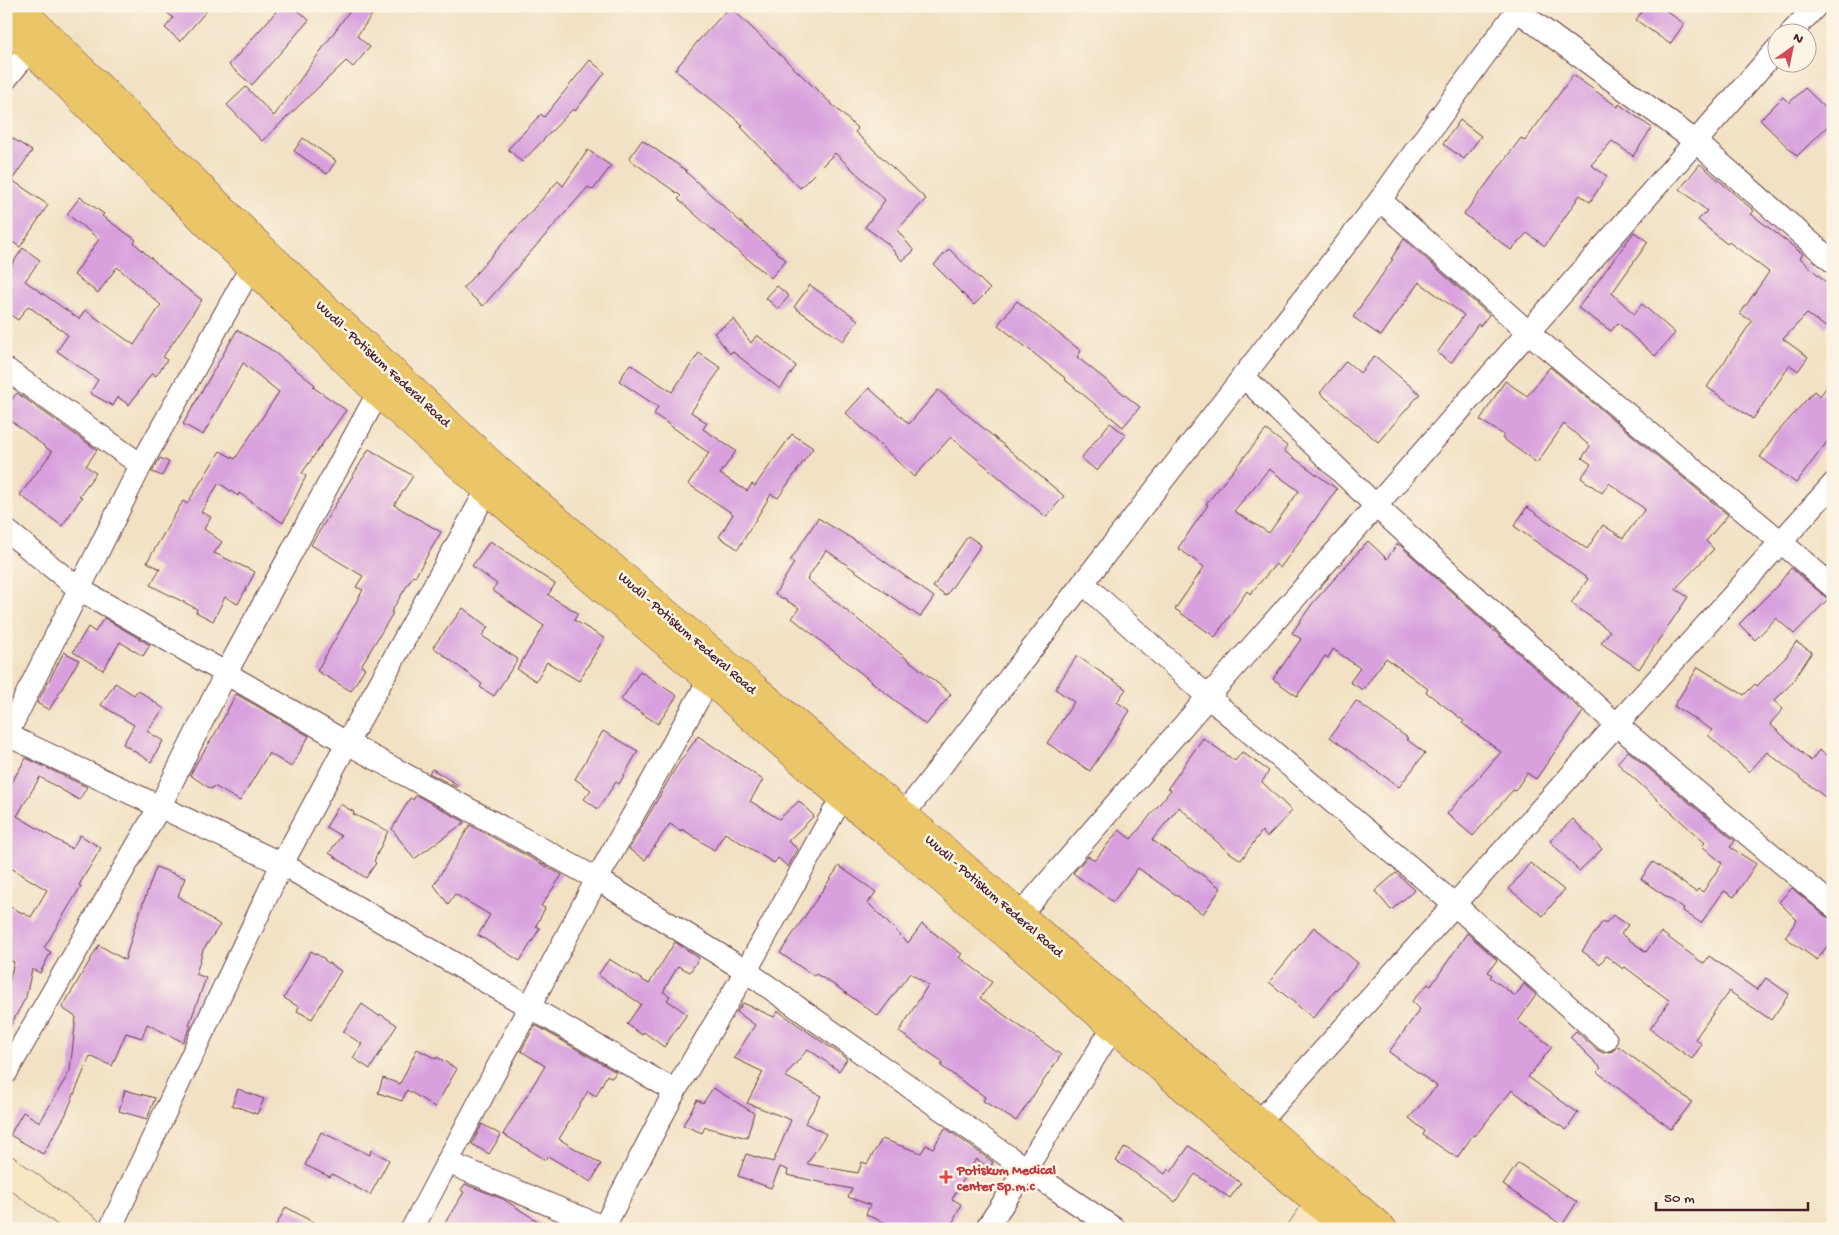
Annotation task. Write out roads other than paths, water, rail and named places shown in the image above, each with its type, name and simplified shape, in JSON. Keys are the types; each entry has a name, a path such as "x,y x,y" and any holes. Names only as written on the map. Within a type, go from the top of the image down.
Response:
{"main road":[{"name":"Wudil - Potiskum Federal Road","path":"18,6 259,260 378,393 487,490 842,797 896,824 1019,916 1260,1121 1383,1229"},
{"name":"Wudil - Potiskum Federal Road","path":"6,25 259,260 896,824 1113,1027 1347,1229"}],"street":[{"path":"1801,22 1816,6"},
{"path":"896,824 1380,200 1516,8 1695,141 1833,262"},
{"path":"6,79 30,49"},
{"path":"1019,916 1208,697 1766,61"},
{"path":"1380,200 1528,332 1833,587"},
{"path":"259,260 141,465 7,735 282,864 675,1090"},
{"path":"6,369 141,465"},
{"path":"1243,376 1376,506 1617,724 1833,906"},
{"path":"6,1073 160,806 226,673 378,393"},
{"path":"1260,1121 1833,484"},
{"path":"110,1229 282,864 487,490"},
{"path":"6,530 79,589 347,743 597,879 746,971 1026,1169 1116,1229"},
{"path":"1082,583 1208,697 1454,905 1606,1040"},
{"path":"412,1229 528,1006 709,680"},
{"path":"447,1162 606,1228 675,1090 746,971 842,797"},
{"path":"986,1229 1026,1169 1113,1027"},
{"path":"6,1169 87,1229"},
{"path":"1302,1229 1319,1205"}],"place":[{"name":"Potiskum Medical center 5p.m.c","path":"946,1177"}]}
